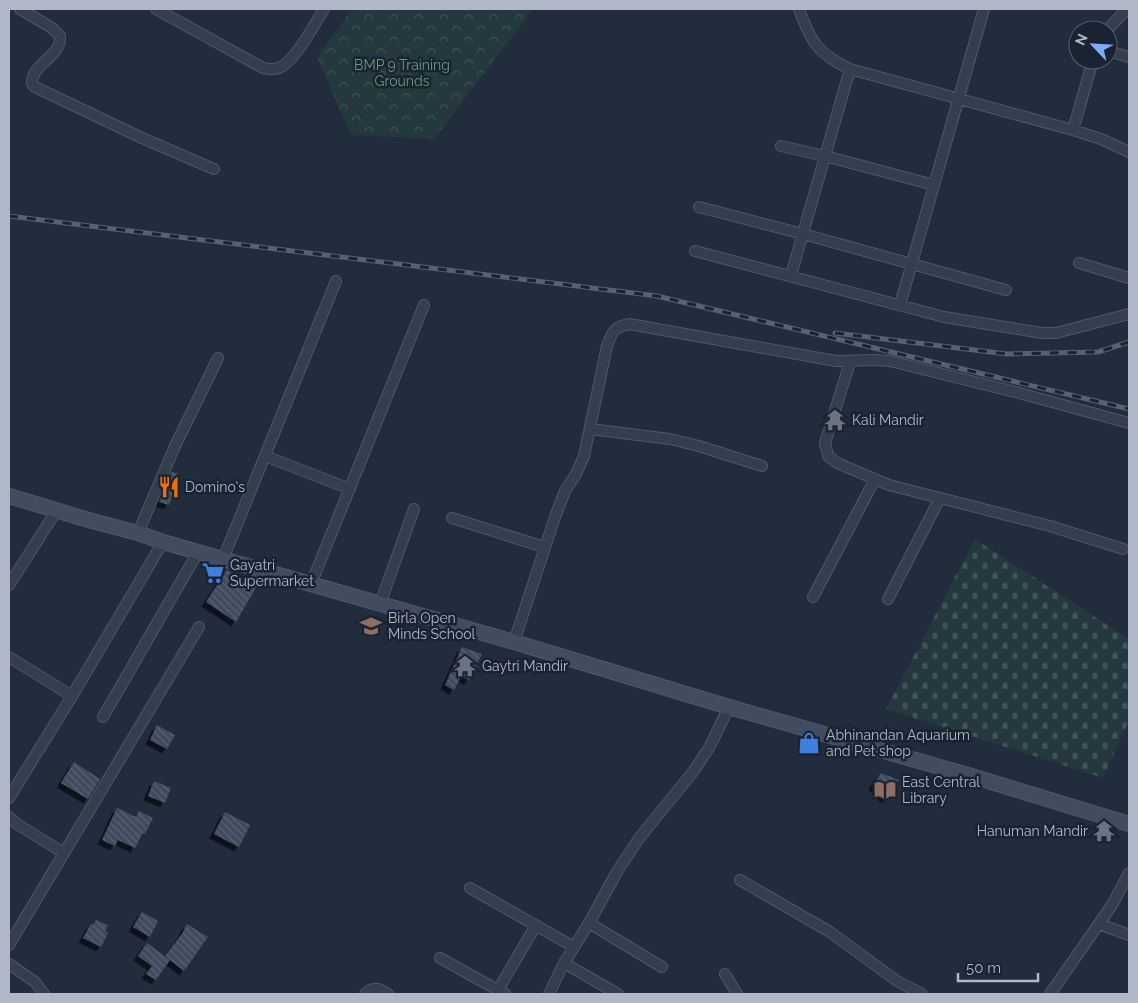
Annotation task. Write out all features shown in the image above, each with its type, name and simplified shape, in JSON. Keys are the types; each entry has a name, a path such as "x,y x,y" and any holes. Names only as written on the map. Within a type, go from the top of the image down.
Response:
{"main road":[{"path":"9,496 514,642 1129,824"}],"street":[{"path":"20,9 52,28 60,36 59,46 33,75 32,84 35,87 142,138 214,169"},
{"path":"156,9 263,68 273,70 281,67 289,60 324,9"},
{"path":"799,9 811,39 822,53 850,69 1073,130 1101,139 1129,152"},
{"path":"900,305 984,9"},
{"path":"1117,20 1127,9"},
{"path":"791,275 850,69"},
{"path":"1073,130 1090,70"},
{"path":"781,146 934,185"},
{"path":"699,208 803,234 1006,290"},
{"path":"694,250 944,317 1042,333 1056,333 1129,314"},
{"path":"1079,263 1129,278"},
{"path":"224,559 336,280"},
{"path":"311,584 424,306"},
{"path":"514,642 544,547 565,491 581,465 607,346 612,333 619,326 629,324 827,360 850,362 890,361 1129,423"},
{"path":"138,532 175,446 218,358"},
{"path":"850,362 825,443 828,456 837,463 889,485 1050,526 1123,549"},
{"path":"590,429 670,439 762,466"},
{"path":"265,456 350,489"},
{"path":"813,597 875,479"},
{"path":"888,599 940,498"},
{"path":"380,604 414,509"},
{"path":"9,586 57,510"},
{"path":"452,518 544,547"},
{"path":"9,798 163,542"},
{"path":"103,717 198,552"},
{"path":"9,945 12,933 64,853 199,627"},
{"path":"9,657 72,696"},
{"path":"549,994 564,963 590,923 618,870 640,837 693,772 709,748 729,707"},
{"path":"9,817 64,853"},
{"path":"1050,994 1112,905 1129,873"},
{"path":"740,880 830,932 897,981 922,994"},
{"path":"470,888 574,947"},
{"path":"590,923 662,966"},
{"path":"1099,924 1129,935"},
{"path":"440,958 501,992 536,925"},
{"path":"564,963 618,994"},
{"path":"9,964 35,982 44,994"},
{"path":"725,974 738,994"},
{"path":"365,994 372,988 377,988 388,994"}],"green space":[{"name":"BMP 9 Training Grounds","path":"352,9 533,9 434,139 351,135 317,57"},
{"path":"975,539 1129,639 1129,721 1103,778 886,709"}],"building":[{"name":"Domino's","path":"171,472 180,474 169,505 159,502"},
{"path":"227,570 257,586 236,622 206,602"},
{"name":"Gaytri Mandir","path":"462,647 482,654 469,680 461,677 454,690 445,685"},
{"path":"157,725 175,735 167,749 150,740"},
{"path":"74,762 100,779 88,799 61,783"},
{"name":"East Central Library","path":"881,773 899,780 886,799 873,785"},
{"path":"154,781 171,788 165,803 148,796"},
{"path":"117,808 136,817 139,811 153,818 135,848 118,840 115,846 102,840"},
{"path":"225,812 250,825 239,847 214,834"},
{"path":"142,912 158,921 150,937 133,927"},
{"path":"96,920 108,925 105,931 108,933 101,947 83,938 91,924 93,925"},
{"path":"187,924 208,937 184,971 165,956 182,934"},
{"path":"147,943 170,960 156,980 146,974 152,966 138,956"}],"railway":[{"path":"9,216 657,296 1129,409"},
{"path":"835,333 1007,354 1098,352 1129,342"}],"place":[{"name":"Kali Mandir","path":"835,420"},
{"name":"Domino's","path":"169,487"},
{"name":"Gayatri Supermarket","path":"213,573"},
{"name":"Birla Open Minds School","path":"371,626"},
{"name":"Gaytri Mandir","path":"465,666"},
{"name":"Abhinandan Aquarium and Pet shop","path":"809,743"},
{"name":"East Central Library","path":"885,790"},
{"name":"Hanuman Mandir","path":"1104,831"}]}
